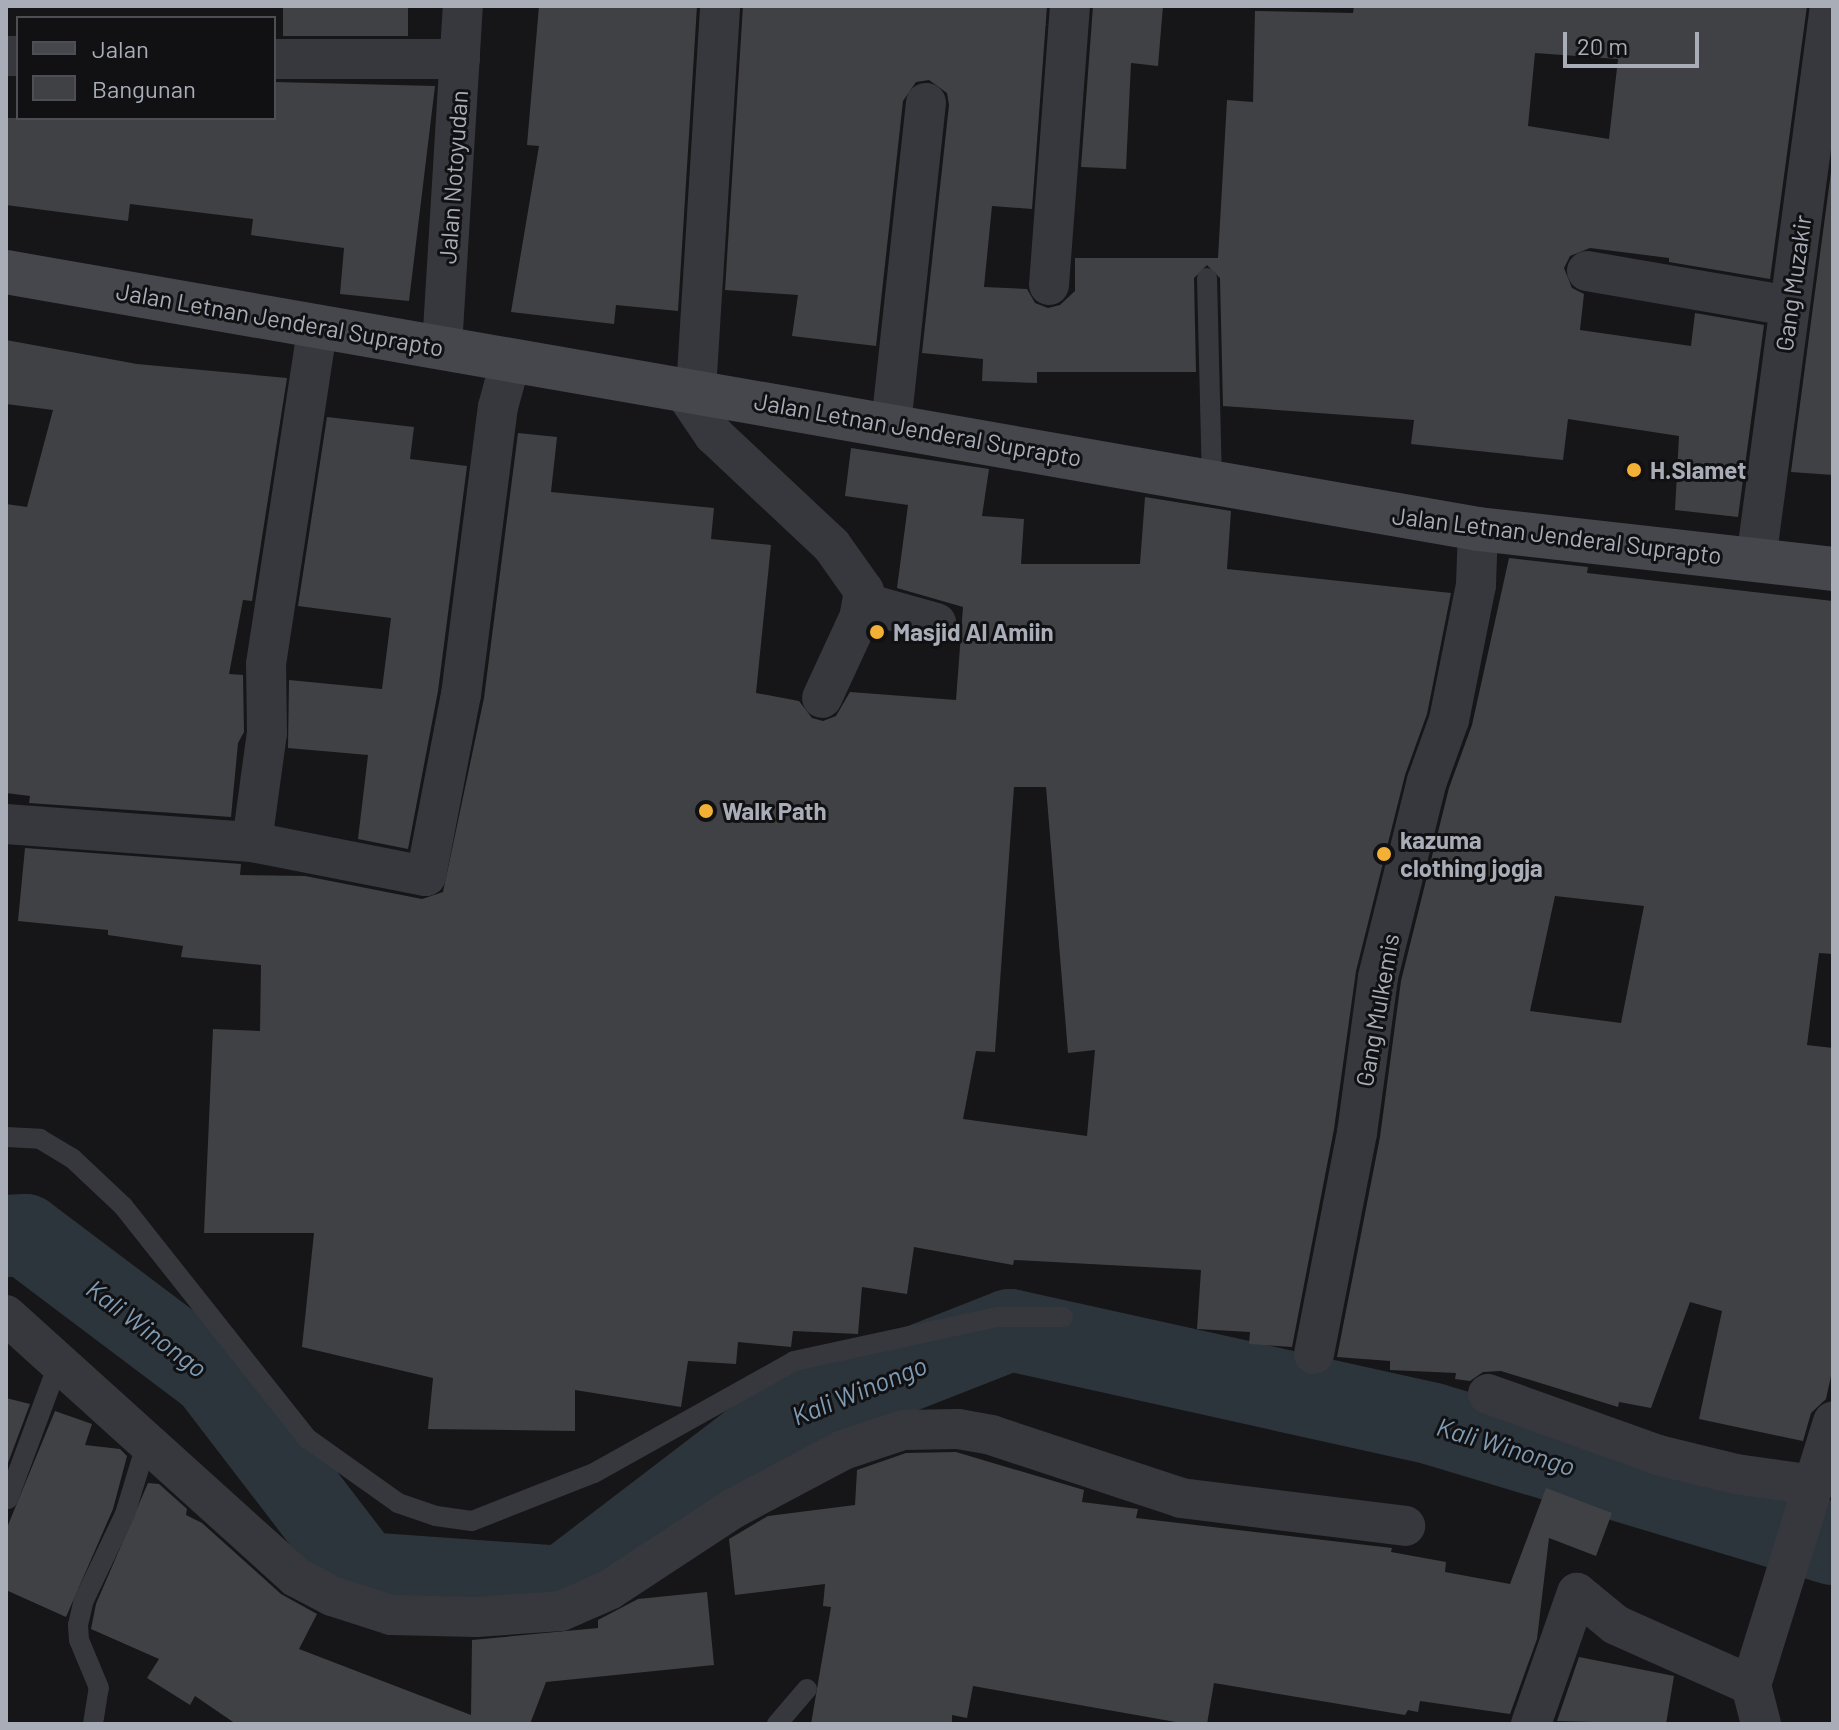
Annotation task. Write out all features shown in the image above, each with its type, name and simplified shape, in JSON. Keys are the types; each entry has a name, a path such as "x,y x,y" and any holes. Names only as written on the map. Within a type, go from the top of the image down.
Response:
{"main road":[{"name":"Jalan Letnan Jenderal Suprapto","path":"6,272 1478,529 1833,569"}],"street":[{"name":"Jalan Notoyudan","path":"442,347 463,6"},
{"path":"720,6 689,389 714,435 856,574 865,603 822,698"},
{"path":"1049,285 1070,6"},
{"name":"Gang Muzakir","path":"1756,560 1830,6"},
{"path":"276,59 460,59"},
{"path":"891,425 926,103"},
{"path":"1587,271 1789,306"},
{"path":"252,842 267,733 266,664 318,325"},
{"path":"6,824 252,842 426,876 461,695 498,407 511,359"},
{"name":"Gang Mulkemis","path":"1314,1354 1357,1133 1378,977 1427,781 1449,720 1476,585 1478,529"},
{"path":"865,603 936,623"},
{"path":"6,1315 296,1577 370,1611 412,1617 526,1615 573,1607 609,1590 734,1508 843,1450 903,1430 991,1435 1181,1498 1405,1526"},
{"path":"1488,1394 1658,1455 1811,1495"},
{"path":"1761,1724 1756,1667 1833,1421"},
{"path":"1531,1724 1577,1593 1616,1625 1756,1667"}],"lane":[{"path":"1207,278 1212,482"},
{"path":"6,1137 40,1139 72,1158 123,1206 308,1439 398,1503 436,1516 472,1521 594,1473 794,1361 998,1317 1063,1317"},
{"path":"8,1499 59,1362"},
{"path":"93,1724 99,1688 79,1640 78,1625 84,1600 125,1514 147,1442"},
{"path":"777,1724 807,1689"}],"building":[{"path":"283,6 408,6 408,36 283,36"},
{"path":"539,6 697,6 678,311 616,305 614,324 511,312 539,146 527,145"},
{"path":"743,6 1047,6 1032,209 992,206 984,287 1027,289 1035,303 1048,308 1060,305 1075,291 1075,258 1218,258 1227,100 1253,102 1255,11 1353,13 1354,6 1807,6 1770,279 1669,262 1669,258 1590,248 1570,256 1564,268 1572,288 1584,294 1580,330 1691,346 1695,313 1764,325 1738,517 1675,510 1679,436 1568,419 1563,460 1411,444 1414,420 1223,406 1220,278 1207,265 1194,278 1196,372 1037,372 1037,383 982,381 983,359 922,353 949,105 947,93 929,80 916,82 903,101 876,346 792,336 798,295 725,290","holes":["1535,53 1618,59 1609,139 1528,126"]},
{"path":"1093,6 1163,6 1158,66 1131,63 1126,169 1081,167"},
{"path":"276,82 435,86 409,301 340,294 344,248 251,235 253,219 130,204 128,221 6,205 6,118 276,120"},
{"path":"1833,157 1833,475 1791,472"},
{"path":"6,340 137,364 287,378 252,601 243,600 229,674 243,675 244,732 238,743 231,817 29,803 30,796 6,793 6,504 27,507 53,410 6,404"},
{"path":"327,417 414,427 410,459 467,466 438,691 408,849 358,839 368,755 288,748 289,680 382,689 391,618 298,606"},
{"path":"518,433 557,437 551,492 714,508 711,539 771,545 756,693 799,701 812,718 823,721 836,716 850,692 956,700 963,607 897,588 908,505 845,496 851,448 989,469 982,516 1024,519 1021,564 1140,564 1145,497 1231,511 1227,569 1451,593 1427,714 1405,775 1356,971 1334,1129 1292,1347 1249,1344 1250,1332 1197,1329 1201,1270 1014,1260 1013,1265 914,1247 907,1294 862,1287 858,1334 793,1331 791,1347 738,1342 736,1364 688,1361 681,1407 575,1390 575,1431 428,1429 433,1378 302,1347 314,1233 204,1233 213,1029 260,1031 261,965 181,957 183,946 108,935 108,930 18,921 25,848 241,864 240,875 305,876 422,899 443,892 484,698","holes":["1014,787 1046,787 1068,1053 1095,1050 1087,1136 963,1119 976,1051 995,1052"]},
{"path":"1509,558 1588,567 1587,573 1833,601 1833,954 1819,953 1807,1045 1833,1048 1833,1367 1826,1399 1811,1413 1803,1441 1699,1419 1722,1311 1690,1302 1651,1408 1619,1402 1618,1407 1501,1371 1483,1372 1470,1381 1455,1379 1456,1373 1390,1370 1390,1361 1337,1357 1380,1137 1401,981 1449,788 1472,725","holes":["1555,896 1644,906 1621,1023 1530,1011"]},
{"path":"6,1398 30,1404 8,1463 6,1462"},
{"path":"55,1411 92,1424 85,1445 120,1449 127,1456 113,1509 66,1617 6,1590 6,1530"},
{"path":"956,1452 1084,1490 1082,1502 1138,1509 1136,1518 1392,1548 1391,1552 1446,1562 1445,1572 1510,1584 1546,1488 1612,1513 1596,1556 1549,1538 1537,1639 1510,1714 1420,1701 1418,1712 1408,1710 1405,1715 1214,1683 1207,1724 1187,1724 973,1686 967,1718 952,1715 952,1724 811,1724 831,1607 823,1606 825,1584 735,1595 729,1539 768,1516 855,1505 857,1470 906,1453"},
{"path":"148,1483 159,1484 187,1509 186,1515 202,1523 281,1594 317,1614 299,1649 471,1715 472,1640 598,1628 598,1620 638,1599 707,1592 714,1665 546,1682 530,1724 236,1724 195,1696 190,1705 147,1678 159,1659 91,1629 96,1604"},
{"path":"1579,1657 1674,1676 1666,1724 1557,1721"}],"waterway":[{"name":"Kali Winongo","path":"6,1236 25,1235 212,1376 363,1573 563,1587 783,1419 1010,1330 1433,1424 1833,1544"}],"place":[{"name":"H.Slamet","path":"1634,470"},
{"name":"Masjid Al Amiin","path":"877,632"},
{"name":"Walk Path","path":"706,811"},
{"name":"kazuma clothing jogja","path":"1384,854"}]}
